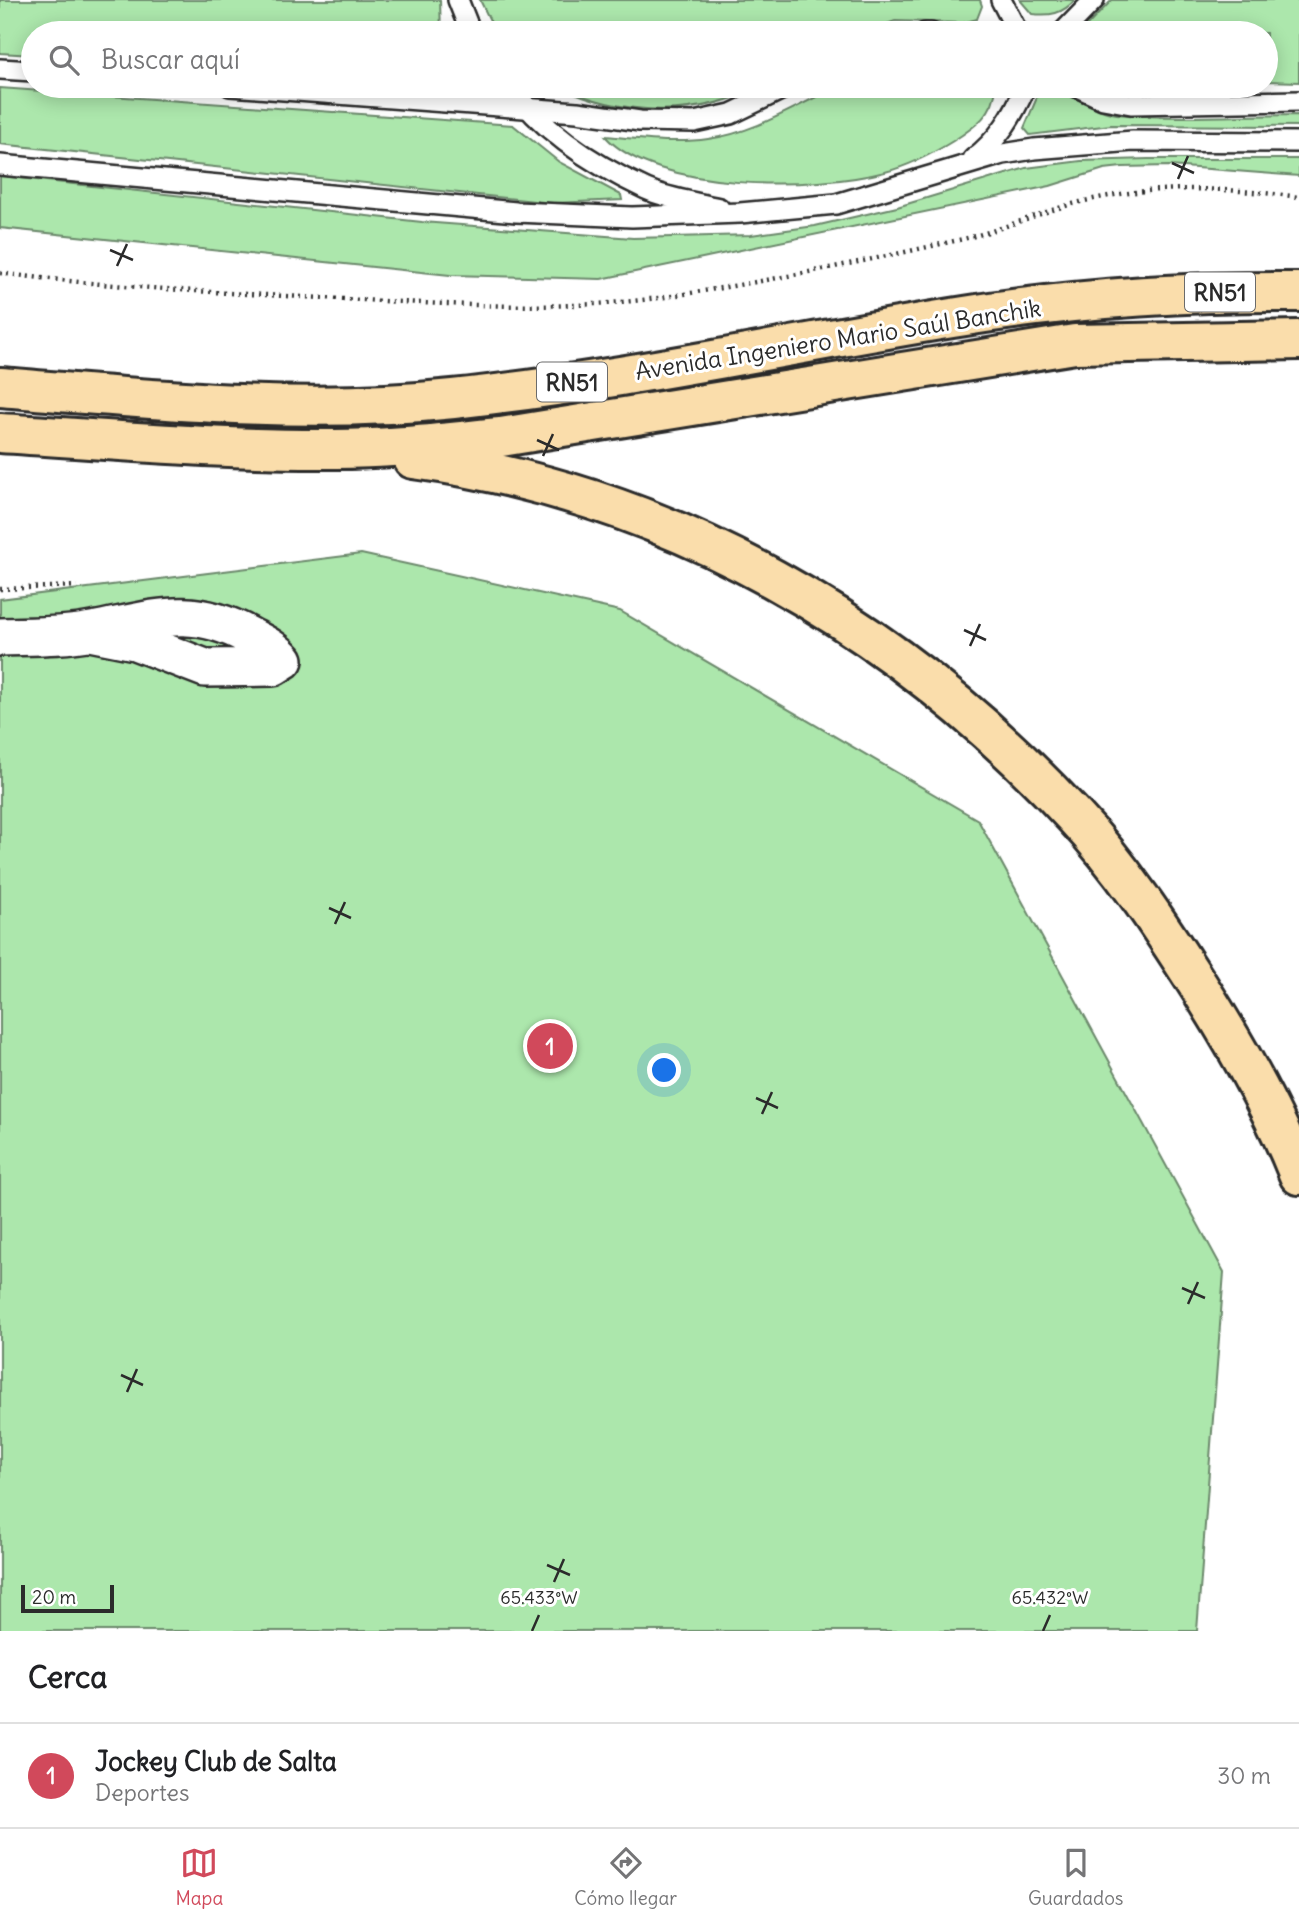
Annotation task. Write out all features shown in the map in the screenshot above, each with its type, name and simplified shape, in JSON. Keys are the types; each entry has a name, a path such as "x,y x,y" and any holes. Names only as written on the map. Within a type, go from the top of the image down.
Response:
{"highway":[{"name":"Avenida Ingeniero Mario Saúl Banchik","path":"0,387 299,405 450,399 628,373 954,317 1140,296 1230,291 1299,292"},
{"name":"Avenida Ingeniero Mario Saúl Banchik","path":"0,433 243,447 338,449 501,437 1075,344 1299,340"},
{"path":"338,449 482,470 621,510 678,530 740,560 854,625 1024,765 1076,818 1174,947 1209,1002 1239,1052 1299,1175"}],"street":[{"path":"0,637 90,632"}],"lane":[{"path":"458,0 463,21"},
{"path":"1001,0 1012,21"},
{"path":"1074,21 1094,0"},
{"path":"0,68 21,70"},
{"path":"396,98 526,108 640,121 694,122 731,114 764,98"},
{"path":"519,98 561,140 647,189 740,214"},
{"path":"964,166 993,144 1012,118 1021,98"},
{"path":"1099,98 1131,103 1299,101"},
{"path":"0,165 516,212 632,217 740,214 836,204 964,166 1034,149 1133,141 1299,142"}],"path":[{"path":"0,273 101,286 432,303 570,306 657,298 795,274 966,238 1088,200 1150,190 1213,188 1299,197"},
{"path":"0,589 77,586"}],"green space":[{"path":"0,0 440,0 441,21 21,21 21,54 0,53"},
{"path":"480,0 980,0 982,6 977,19 970,21 490,21"},
{"path":"1020,0 1075,0 1061,11 1045,15 1032,14"},
{"path":"1112,0 1299,0 1299,82 1278,81 1278,21 1092,21"},
{"path":"0,88 21,90 21,98 139,98 513,125 559,162 621,195 622,200 553,203 0,144"},
{"path":"590,98 732,98 711,104 660,110"},
{"path":"814,98 994,98 988,112 976,125 912,163 885,172 819,182 780,184 698,177 661,168 629,155 605,136 683,141 708,139 742,131"},
{"path":"1074,98 1107,112 1139,116 1299,115 1299,126 1111,125 1030,135 1024,128 1036,100"},
{"path":"1299,159 1299,176 1170,166 1104,169 1050,186 601,279 450,275 0,228 0,176 422,222 633,238 751,235 815,226 897,207 1026,168 1081,161"},
{"path":"361,554 620,611 978,820 1224,1272 1197,1631 0,1631 0,599"}],"place":[{"name":"Jockey Club de Salta","path":"550,1046"}]}
